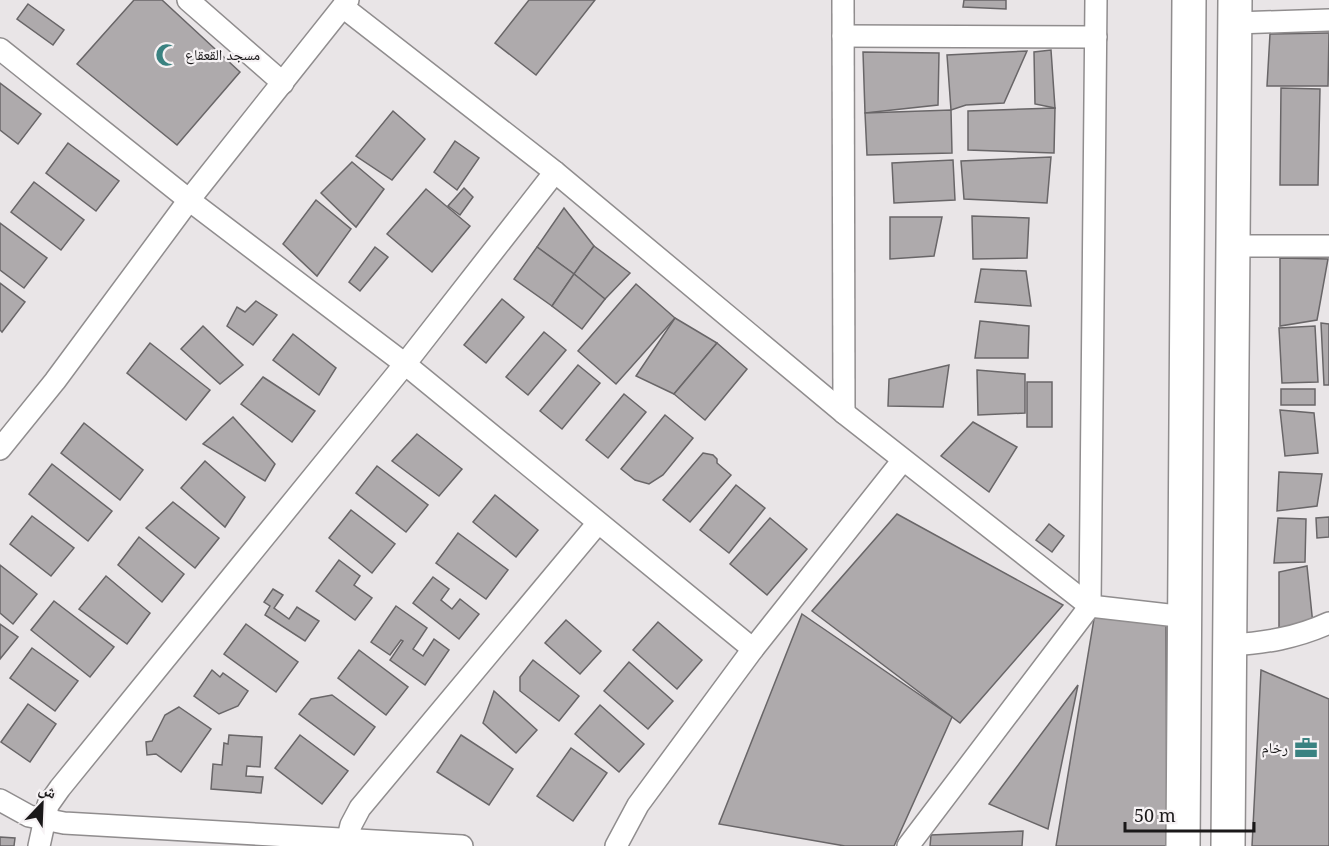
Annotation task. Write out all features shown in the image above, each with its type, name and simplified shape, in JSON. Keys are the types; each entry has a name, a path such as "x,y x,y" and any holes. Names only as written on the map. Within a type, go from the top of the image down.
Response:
{"main road":[{"path":"1183,846 1182,713 1186,617 1189,0"},
{"path":"1228,846 1235,12"}],"street":[{"path":"188,0 284,83"},
{"path":"843,0 844,413"},
{"path":"908,846 1090,606 1096,0"},
{"path":"0,449 55,381 189,200 345,4 555,172 844,413 1090,606 1186,617"},
{"path":"1235,12 1329,20"},
{"path":"843,36 1096,37"},
{"path":"0,49 189,200 405,364 753,649"},
{"path":"39,846 48,805 60,788 405,364 555,172"},
{"path":"1232,246 1329,246"},
{"path":"616,846 638,805 753,649 903,460"},
{"path":"346,842 360,808 598,523"},
{"path":"1229,645 1269,642 1306,633 1329,623"},
{"path":"0,800 43,820 64,823 346,842 462,846"}],"building":[{"path":"134,0 162,0 240,72 177,145 77,64"},
{"path":"529,0 595,0 536,75 495,43"},
{"path":"964,0 1006,0 1006,9 963,7"},
{"path":"28,4 64,30 53,45 17,19"},
{"path":"1329,33 1328,86 1267,86 1270,34"},
{"path":"1051,50 1055,108 1035,104 1034,52"},
{"path":"1027,51 1004,103 966,105 951,110 947,55"},
{"path":"863,52 939,53 938,105 865,113"},
{"path":"0,83 41,114 18,144 0,130"},
{"path":"1281,88 1320,89 1318,185 1280,185"},
{"path":"1055,108 1054,153 968,150 968,111"},
{"path":"951,110 952,153 867,155 865,113"},
{"path":"393,111 425,139 392,180 356,156"},
{"path":"455,141 479,158 457,190 434,172"},
{"path":"68,143 119,181 96,211 46,173"},
{"path":"1051,157 1047,203 964,199 961,161"},
{"path":"953,160 955,200 894,203 892,163"},
{"path":"352,162 384,189 356,227 321,193"},
{"path":"34,182 84,220 61,250 11,212"},
{"path":"464,188 473,197 460,215 448,206"},
{"path":"426,189 470,226 432,272 387,234"},
{"path":"316,200 351,229 317,276 283,244"},
{"path":"564,208 594,246 574,274 537,247"},
{"path":"972,216 1029,218 1027,258 973,259"},
{"path":"890,217 942,217 934,256 890,259"},
{"path":"0,223 47,258 24,288 0,270"},
{"path":"594,246 630,273 605,299 574,274"},
{"path":"375,247 388,257 360,291 349,282"},
{"path":"537,247 574,274 552,306 514,279"},
{"path":"1280,258 1328,259 1317,320 1280,326"},
{"path":"981,269 1026,271 1031,306 975,302"},
{"path":"574,274 605,299 582,329 552,306"},
{"path":"0,283 25,302 2,332 0,330"},
{"path":"636,284 675,318 616,384 578,351"},
{"path":"502,299 524,317 486,363 464,345"},
{"path":"256,301 277,315 253,345 227,326 237,307 245,312"},
{"path":"675,318 717,343 674,394 636,376"},
{"path":"980,321 1029,326 1028,358 975,358"},
{"path":"1321,323 1329,324 1329,385 1324,385"},
{"path":"203,326 243,365 220,384 181,349"},
{"path":"1315,326 1318,382 1282,383 1279,328"},
{"path":"544,332 566,350 528,395 506,377"},
{"path":"293,334 336,368 319,395 273,360"},
{"path":"150,343 210,390 186,420 127,373"},
{"path":"717,343 747,369 705,420 674,394"},
{"path":"578,365 600,383 562,429 540,411"},
{"path":"949,365 943,407 888,406 889,379"},
{"path":"977,370 1025,374 1025,413 978,415"},
{"path":"263,377 315,411 292,442 241,404"},
{"path":"1027,382 1052,382 1052,427 1027,427"},
{"path":"1281,389 1315,389 1315,405 1281,405"},
{"path":"624,394 646,412 608,458 586,440"},
{"path":"1280,410 1314,413 1318,453 1285,456"},
{"path":"665,415 693,438 663,475 649,484 635,480 621,469"},
{"path":"233,417 275,464 265,481 203,444"},
{"path":"973,422 1017,447 989,492 941,456"},
{"path":"84,423 143,470 120,500 61,453"},
{"path":"417,434 462,469 439,496 392,461"},
{"path":"703,453 713,455 717,463 731,475 690,522 663,500"},
{"path":"205,461 245,497 225,527 181,488"},
{"path":"52,464 112,511 88,541 29,494"},
{"path":"377,466 428,505 406,532 356,493"},
{"path":"1279,472 1322,474 1317,506 1277,511"},
{"path":"736,485 765,508 729,553 700,530"},
{"path":"495,495 538,530 516,557 473,522"},
{"path":"173,502 219,538 195,568 146,528"},
{"path":"351,510 395,544 372,573 329,538"},
{"path":"897,514 1063,605 960,723 812,611"},
{"path":"32,516 74,548 51,576 10,544"},
{"path":"1329,517 1329,537 1317,538 1316,518"},
{"path":"770,518 807,549 767,595 730,564"},
{"path":"1278,518 1306,519 1305,562 1274,563"},
{"path":"1049,524 1064,536 1052,552 1036,540"},
{"path":"458,533 508,570 486,599 436,563"},
{"path":"139,537 184,574 162,602 118,565"},
{"path":"339,560 360,576 354,585 372,598 355,620 316,591"},
{"path":"0,565 37,594 13,624 0,613"},
{"path":"1307,566 1313,625 1279,632 1279,572"},
{"path":"106,576 150,613 127,644 79,609"},
{"path":"433,577 449,589 441,600 452,609 460,599 479,614 459,639 413,603"},
{"path":"273,589 283,595 274,608 289,619 297,607 319,621 305,641 265,615 270,606 264,602"},
{"path":"54,601 114,647 90,677 31,630"},
{"path":"396,606 427,628 413,649 423,656 434,639 449,650 425,685 390,660 403,641 401,640 390,655 371,642"},
{"path":"1096,607 1166,623 1167,846 1056,846"},
{"path":"802,614 952,717 894,846 845,846 719,824"},
{"path":"566,620 601,651 580,674 545,643"},
{"path":"658,622 702,660 677,689 633,650"},
{"path":"0,624 18,637 0,659"},
{"path":"246,624 298,662 276,692 224,654"},
{"path":"32,648 78,681 55,711 10,678"},
{"path":"359,650 408,687 386,715 338,678"},
{"path":"533,660 579,696 559,721 520,691 520,677"},
{"path":"629,662 673,701 648,729 604,691"},
{"path":"212,670 220,677 223,673 248,691 238,706 219,714 194,696"},
{"path":"1261,670 1329,699 1329,846 1252,846"},
{"path":"1078,685 1048,829 989,804"},
{"path":"494,691 537,730 516,753 483,723"},
{"path":"332,695 375,727 354,755 299,714 311,699"},
{"path":"28,704 56,724 30,762 1,742"},
{"path":"600,705 644,744 619,772 575,734"},
{"path":"179,707 211,729 181,772 156,754 147,755 146,742 152,741 165,715"},
{"path":"229,735 262,737 260,767 247,766 246,776 263,777 261,793 211,789 213,764 222,765 224,743 228,744"},
{"path":"300,735 348,771 322,804 275,768"},
{"path":"461,735 513,769 489,805 437,772"},
{"path":"571,748 607,773 573,821 537,796"},
{"path":"1023,831 1022,846 930,846 931,835"},
{"path":"0,837 15,838 14,846 0,846"}],"place":[{"name":"مسجد القعقاع","path":"167,55"},
{"name":"رخام","path":"1306,748"}]}
